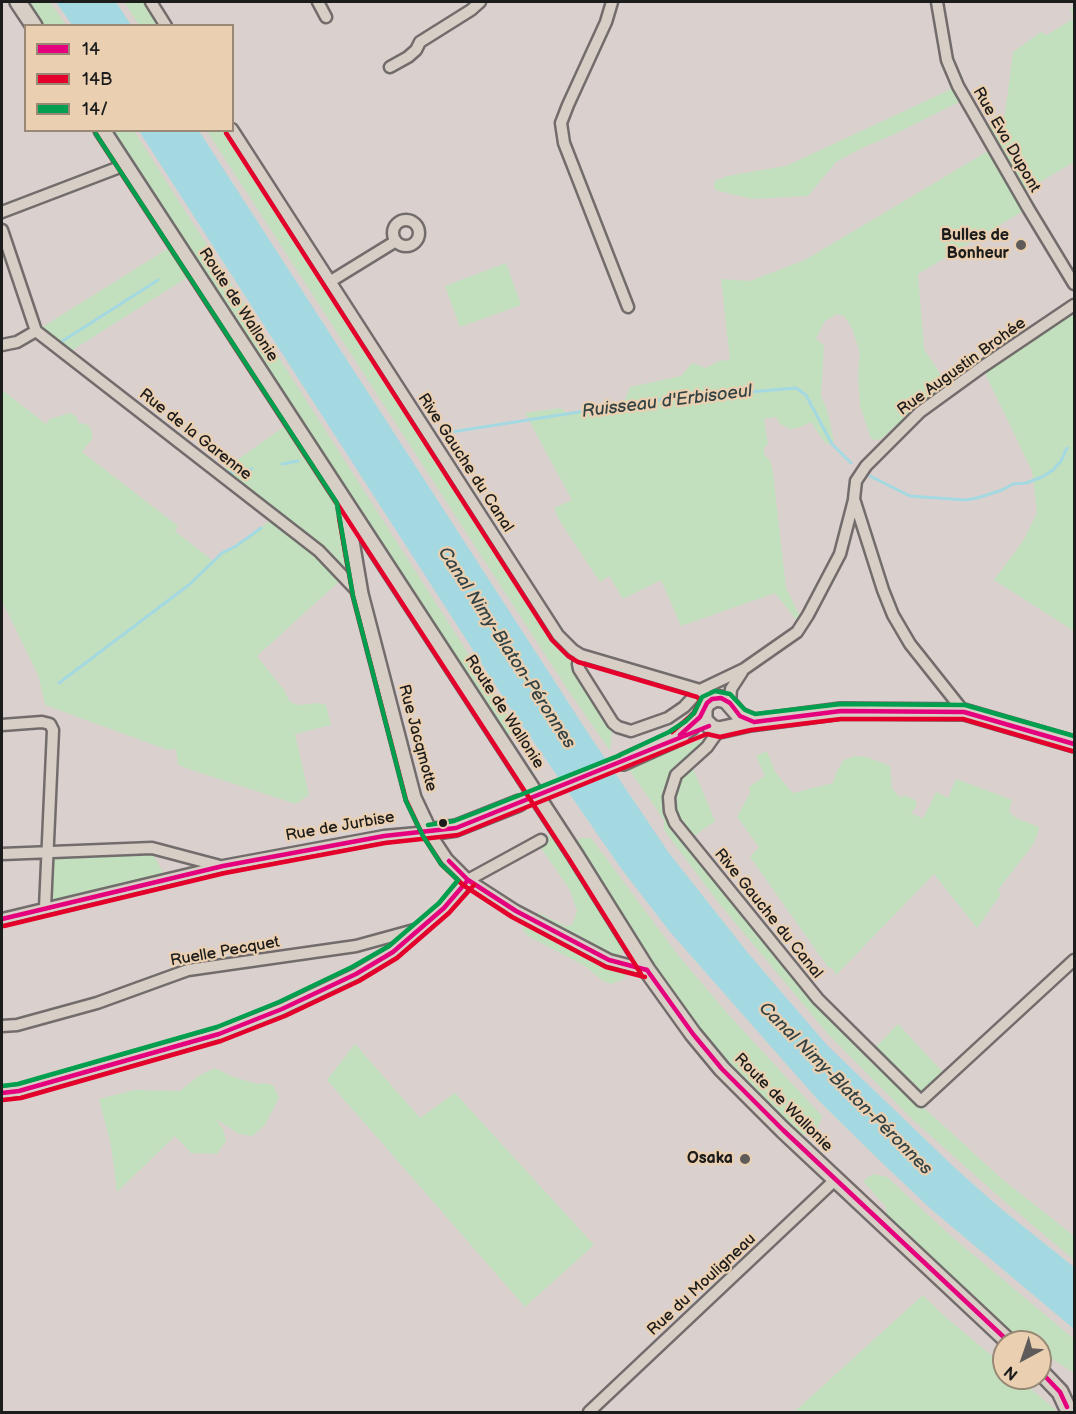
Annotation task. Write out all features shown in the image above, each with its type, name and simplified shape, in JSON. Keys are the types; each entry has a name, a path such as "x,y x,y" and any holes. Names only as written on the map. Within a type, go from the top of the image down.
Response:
{"main road":[{"path":"18,2 33,24"},
{"name":"Route de Wallonie","path":"103,132 647,969 693,1034 722,1069 835,1180 996,1330"},
{"name":"Rue Jacqmotte","path":"344,500 360,594 413,798 429,832"},
{"path":"705,699 721,698 732,705 740,716 754,722"},
{"path":"705,699 704,720 718,727"},
{"path":"673,739 691,727 700,717 705,699"},
{"path":"718,727 734,719 732,705"},
{"path":"673,739 718,727 841,711 964,712 1074,744"},
{"name":"Rue de Jurbise","path":"623,762 673,739"},
{"name":"Rue de Jurbise","path":"429,832 456,828 519,803"},
{"path":"1052,1380 1074,1393"},
{"path":"1052,1383 1069,1406"}],"street":[{"path":"318,2 326,17"},
{"path":"390,67 417,50 420,42 480,2"},
{"path":"612,2 606,22 561,123 564,143 628,307"},
{"name":"Rue Eva Dupont","path":"937,2 947,60 953,77 1074,284"},
{"path":"155,3 165,24"},
{"name":"Rive Gauche du Canal","path":"234,132 558,635 581,655 705,699"},
{"path":"2,212 124,165"},
{"path":"2,230 36,331 17,342 2,345"},
{"path":"331,280 396,241"},
{"name":"Rue Augustin Brohée","path":"705,699 789,639 803,624 840,554 854,500 856,481 861,471 920,412 1074,304"},
{"name":"Rue de la Garenne","path":"36,331 319,550 360,594"},
{"path":"854,500 893,615 910,644 964,712"},
{"path":"581,655 579,669 613,723 625,730 631,731 668,718 684,707 705,699"},
{"path":"732,705 735,681 744,669"},
{"path":"2,725 42,722 50,724 53,730 45,908"},
{"name":"Rive Gauche du Canal","path":"718,727 707,747 676,775 669,797 669,811 675,823 818,999 921,1101 1074,960"},
{"name":"Rue de Jurbise","path":"519,803 623,762"},
{"name":"Rue Jacqmotte","path":"429,832 447,859 468,880 516,911 609,960 647,969"},
{"name":"Rue de Jurbise","path":"2,919 224,866 384,836 429,832"},
{"path":"2,1094 219,1034 282,1009 356,974 393,952 444,908 468,880 541,840"},
{"path":"2,854 152,848 224,866"},
{"name":"Ruelle Pecquet","path":"2,1026 17,1025 97,1003 188,970 356,946 422,928"},
{"name":"Rue du Mouligneau","path":"589,1413 835,1180"}],"green space":[{"path":"18,2 50,2 65,24 33,24"},
{"path":"124,2 151,2 165,24 138,24"},
{"path":"1074,6 1074,18 1070,9"},
{"path":"1074,18 1074,162 1020,194 1028,208 918,274 924,349 946,383 882,438 874,441 860,406 858,374 860,353 852,328 844,316 837,314 825,321 816,338 824,346 821,396 827,410 834,441 830,444 825,443 811,422 790,429 780,424 776,417 764,419 768,444 764,448 764,454 771,462 773,473 786,588 801,618 798,622 775,593 681,626 661,580 623,599 609,576 600,582 559,520 554,508 572,500 525,413 561,408 567,413 623,405 630,387 681,376 692,363 706,368 719,361 730,360 721,279 750,281 805,260 993,148 982,128 1005,115 1013,52 1041,32 1047,35"},
{"path":"958,86 965,99 836,162 808,196 752,199 715,190 715,181 727,176 786,166"},
{"path":"103,132 135,132 517,730 500,740 344,501 358,592 344,577 257,656 284,690 290,702 298,705 318,703 326,705 331,725 295,734 309,795 296,804 178,765 176,749 168,750 45,705 38,675 2,601 2,390 46,424 50,419 70,413 77,417 79,424 89,426 92,439 82,452 178,526 175,531 213,561 275,517 219,473 292,421 196,272 66,354 36,331 177,243"},
{"path":"208,132 233,132 573,650 578,664 613,723 610,751 566,687"},
{"path":"506,263 521,305 460,327 445,286"},
{"path":"1074,305 1074,631 994,580 1023,541 1037,513 1032,471 982,367"},
{"path":"704,739 707,747 690,761 715,821 689,840 818,999 871,1052 898,1024 941,1070 946,1077 921,1101 923,1107 1002,1179 1074,1236 1074,1260 914,1121 828,1034 718,902 664,830 664,820 628,768"},
{"path":"767,751 775,772 793,793 833,783 844,760 855,756 867,757 890,766 892,788 899,797 906,796 915,800 917,805 911,814 923,819 936,792 948,798 956,779 1012,800 1009,811 1011,814 1039,827 1037,836 1032,846 998,890 1001,894 977,928 934,874 836,975 750,857 759,847 737,817 750,793 749,787 765,776 756,756"},
{"path":"552,835 559,842 624,948 620,955 610,960 630,965 624,979 611,984 603,981 585,966 528,936 522,929 527,917 539,913 566,926 572,925 577,911 570,890 541,848 541,843 545,838"},
{"path":"580,838 591,838 678,955 727,1013 822,1116 817,1130 804,1135 783,1130 707,1052 575,843"},
{"path":"153,854 164,874 50,901 53,855"},
{"path":"355,1044 420,1118 455,1093 594,1245 525,1307 327,1080"},
{"path":"215,1068 233,1077 257,1084 273,1085 279,1098 265,1125 252,1136 239,1134 216,1119 223,1129 226,1141 217,1154 191,1153 175,1136 117,1192 111,1145 99,1099 134,1090 180,1091 200,1075"},
{"path":"873,1174 887,1177 951,1236 1074,1339 1074,1373 1052,1359 1052,1330 1010,1330 937,1267 887,1218 886,1207 863,1181"},
{"path":"923,1295 992,1356 992,1390 1032,1390 1056,1412 794,1412"}],"water":[{"path":"56,2 116,2 130,24 71,24"},
{"name":"Canal Nimy-Blaton-Péronnes","path":"140,132 200,132 588,733 669,853 748,953 827,1045 955,1168 999,1207 1074,1267 1074,1329 932,1210 818,1100 670,932 620,867 509,706"}],"waterway":[{"path":"58,344 158,280"},
{"name":"Ruisseau d'Erbisoeul","path":"445,433 655,400 796,388 806,395 832,444 851,463"},
{"name":"Ruisseau d'Erbisoeul","path":"870,476 910,496 965,500 1042,477 1061,461 1067,448"},
{"name":"Ruisseau d'Erbisoeul","path":"202,454 227,473 252,469"},
{"name":"Ruisseau d'Erbisoeul","path":"282,464 298,461"},
{"path":"59,683 190,584 222,553 261,528"}],"transit line":[{"name":"14B","path":"226,133 552,640 568,656 578,662 697,697 700,700 694,713 672,732"},
{"name":"14B","path":"96,134 569,859 641,974"},
{"name":"14/","path":"2,1086 18,1084 217,1027 279,1002 352,967 389,946 439,903 458,880 441,864 423,836 406,801 353,596 337,503 96,134"},
{"name":"14B","path":"339,517 353,596 406,800 423,836 441,864 463,885 512,917 606,967 645,977"},
{"name":"14/","path":"428,825 454,821 620,755 669,732 686,721 694,713 702,697 715,691 730,694 745,710 755,714 841,704 965,705 1074,736"},
{"name":"14","path":"680,735 700,717 707,703 712,699 721,698 730,703 740,716 754,722 841,711 964,712 1074,744"},
{"name":"14B","path":"4,926 225,873 385,843 458,835 707,734 720,737 751,730 841,719 963,719 1072,751"},
{"name":"14","path":"2,919 223,866 384,836 456,828 709,726"},
{"name":"14","path":"449,861 468,880 516,911 609,960 647,970"},
{"name":"14","path":"2,1093 19,1091 219,1034 282,1009 356,974 393,952 444,908 468,880"},
{"name":"14B","path":"3,1100 21,1098 221,1041 285,1016 359,981 397,958 449,913 474,885"},
{"name":"14","path":"647,970 693,1034 722,1069 783,1130 996,1330"},
{"name":"14","path":"1052,1384 1060,1392 1067,1407"}],"place":[{"name":"Bulles de Bonheur","path":"1021,245"},
{"name":"Osaka","path":"745,1159"}]}
